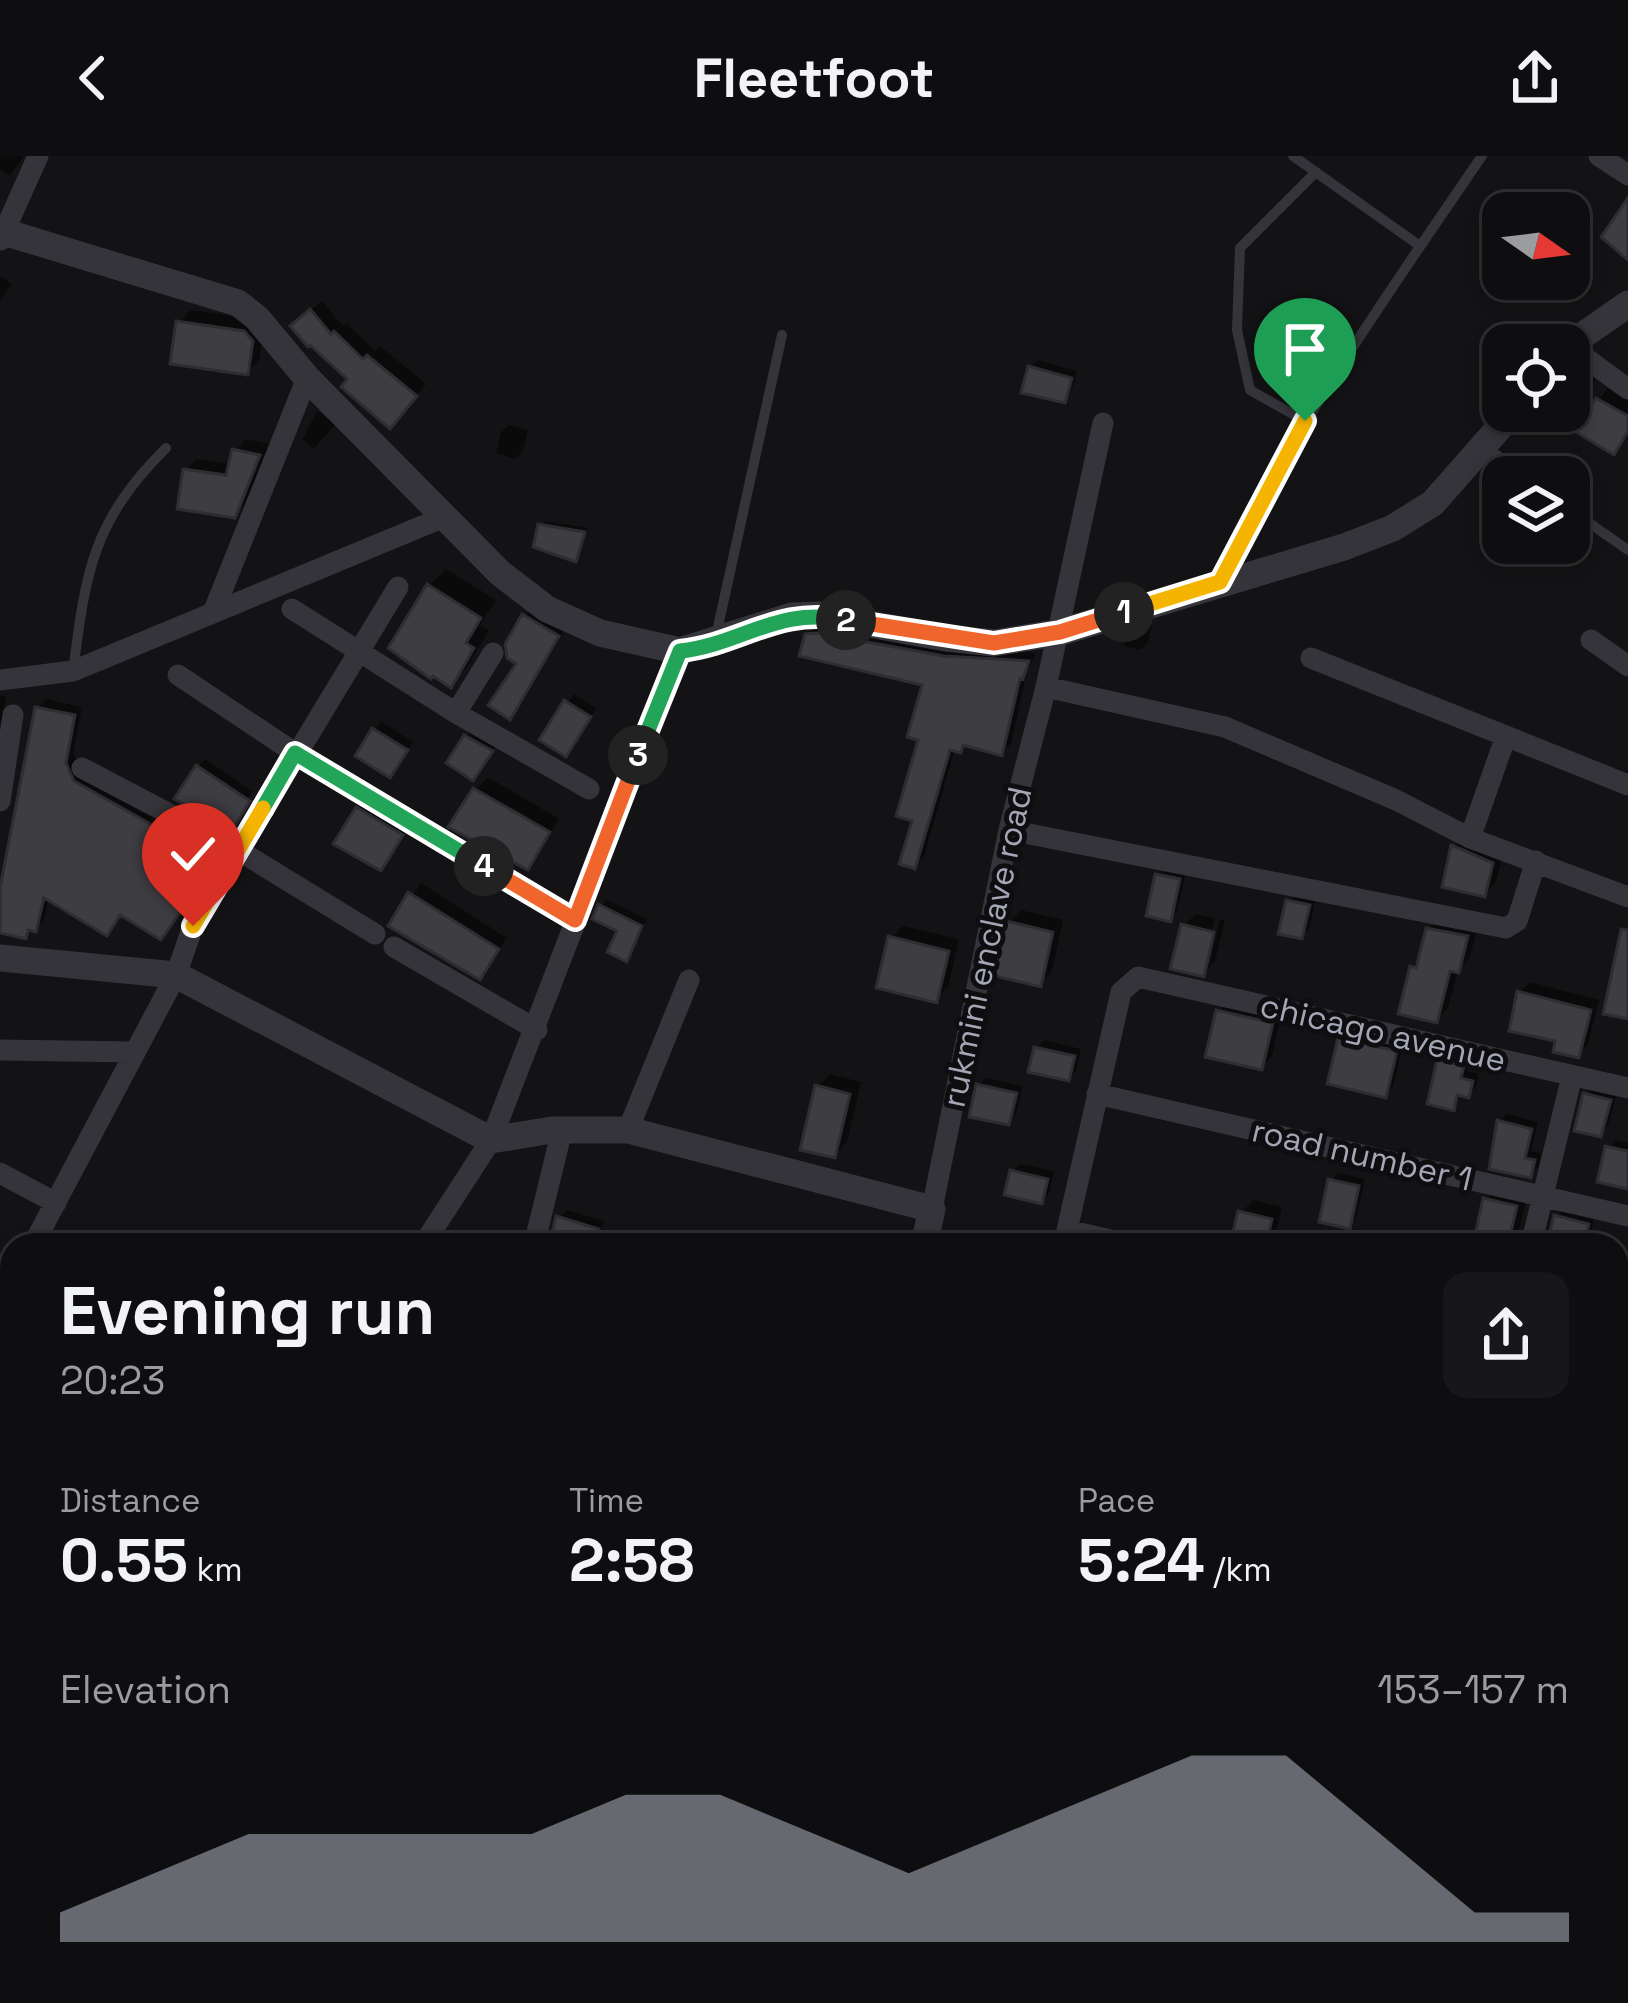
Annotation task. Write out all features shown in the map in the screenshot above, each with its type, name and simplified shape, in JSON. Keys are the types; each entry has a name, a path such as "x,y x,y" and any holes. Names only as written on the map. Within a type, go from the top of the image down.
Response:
{"street":[{"path":"38,156 2,234 238,303 500,573 547,609 600,633 680,651 792,616 819,615 994,643 1060,632 1393,528 1432,503 1497,432"},
{"path":"1599,156 1628,175"},
{"path":"1590,331 1628,304"},
{"path":"1590,361 1628,389"},
{"path":"213,613 307,378"},
{"name":"rukmini enclave road","path":"932,1209 1009,830 1060,632 1103,423"},
{"path":"0,680 73,671 444,517"},
{"path":"40,1233 176,975 193,926 398,587"},
{"path":"292,609 589,789"},
{"path":"1591,640 1628,666"},
{"path":"431,1233 491,1140 680,651"},
{"path":"457,713 493,653"},
{"path":"1311,658 1628,785"},
{"path":"178,675 295,753 575,920"},
{"path":"1046,687 1225,728 1396,800 1470,838 1628,897"},
{"path":"0,801 14,715"},
{"path":"1470,838 1506,736"},
{"path":"82,768 238,850 375,934"},
{"path":"1009,830 1506,928 1517,921 1536,861"},
{"path":"394,947 537,1030"},
{"path":"0,958 176,975 491,1140 562,1130 628,1130 932,1209 927,1233"},
{"name":"chicago avenue","path":"1097,1094 1121,992 1138,977 1628,1088"},
{"path":"628,1130 689,980"},
{"path":"0,1050 135,1052"},
{"path":"1534,1233 1572,1076"},
{"path":"1079,1233 1066,1230 1097,1094"},
{"name":"road number 1","path":"1097,1094 1628,1216"},
{"path":"537,1233 562,1130"},
{"path":"0,1173 56,1203"}],"lane":[{"path":"1293,156 1420,246"},
{"path":"1220,582 1305,421 1482,156"},
{"path":"1305,421 1250,390 1237,330 1240,248 1316,172"},
{"path":"714,643 782,335"},
{"path":"1485,446 1498,456"},
{"path":"73,671 87,571 102,533 123,498 166,448"},
{"path":"1590,524 1628,550"}],"building":[{"path":"1628,198 1628,260 1601,237"},
{"path":"310,309 331,334 334,331 363,359 367,355 417,396 390,429 341,387 347,379 290,326"},
{"path":"176,321 244,331 253,341 248,375 170,364"},
{"path":"1028,366 1072,378 1065,403 1021,393"},
{"path":"1596,398 1628,416 1628,431 1614,455 1576,432 1590,432 1590,408"},
{"path":"232,449 260,455 235,518 177,509 183,469 226,475"},
{"path":"538,524 585,532 576,562 533,547"},
{"path":"427,584 481,618 466,643 474,648 451,688 388,648"},
{"path":"522,614 559,636 510,720 488,705 516,664 507,658 505,644"},
{"path":"805,634 944,656 1029,661 1020,678 1002,756 963,745 961,753 950,750 915,869 899,864 912,821 896,816 918,740 907,737 922,685 799,656"},
{"path":"564,700 591,717 566,757 539,740"},
{"path":"35,707 75,715 66,763 74,781 163,831 160,835 211,867 161,940 120,915 107,936 44,898 36,932 28,930 26,939 0,933 0,888"},
{"path":"372,728 408,750 390,778 355,756"},
{"path":"464,735 493,751 473,781 446,763"},
{"path":"196,765 250,801 232,830 174,799"},
{"path":"473,788 550,832 528,870 448,827"},
{"path":"356,807 403,835 381,871 333,844"},
{"path":"1451,845 1493,863 1485,897 1442,887"},
{"path":"1155,874 1180,879 1171,922 1146,916"},
{"path":"408,892 499,949 480,980 388,926"},
{"path":"1286,900 1310,905 1302,939 1278,934"},
{"path":"598,904 642,926 627,962 607,952 617,931 592,919"},
{"path":"1006,921 1053,932 1041,987 995,976"},
{"path":"1181,924 1214,932 1204,977 1170,969"},
{"path":"1426,928 1468,936 1459,973 1450,971 1437,1023 1398,1014"},
{"path":"1621,929 1628,930 1628,1019 1603,1014"},
{"path":"888,936 949,951 937,1003 876,988"},
{"path":"1517,991 1591,1010 1579,1058 1553,1052 1555,1041 1509,1031"},
{"path":"1216,1010 1273,1023 1262,1070 1205,1057"},
{"path":"1338,1038 1397,1051 1386,1098 1327,1084"},
{"path":"1034,1047 1075,1056 1069,1081 1028,1072"},
{"path":"1437,1060 1464,1066 1461,1078 1473,1081 1469,1098 1457,1095 1454,1111 1427,1104"},
{"path":"976,1084 1017,1093 1009,1125 969,1117"},
{"path":"815,1085 850,1094 835,1158 800,1150"},
{"path":"1583,1093 1611,1100 1601,1137 1574,1131"},
{"path":"1497,1120 1532,1129 1525,1158 1535,1160 1531,1178 1489,1169"},
{"path":"1605,1146 1628,1151 1628,1189 1597,1182"},
{"path":"1010,1170 1048,1179 1042,1204 1004,1195"},
{"path":"1328,1179 1359,1186 1350,1229 1319,1222"},
{"path":"1483,1198 1517,1206 1511,1233 1476,1233"},
{"path":"1238,1211 1272,1219 1269,1233 1233,1233"},
{"path":"1554,1215 1589,1224 1587,1233 1550,1233"},
{"path":"556,1216 599,1229 598,1233 552,1233"}],"route":[{"path":"193,926 295,753 575,920 680,651 792,616 819,615 994,643 1060,632 1220,582 1305,421"}]}
